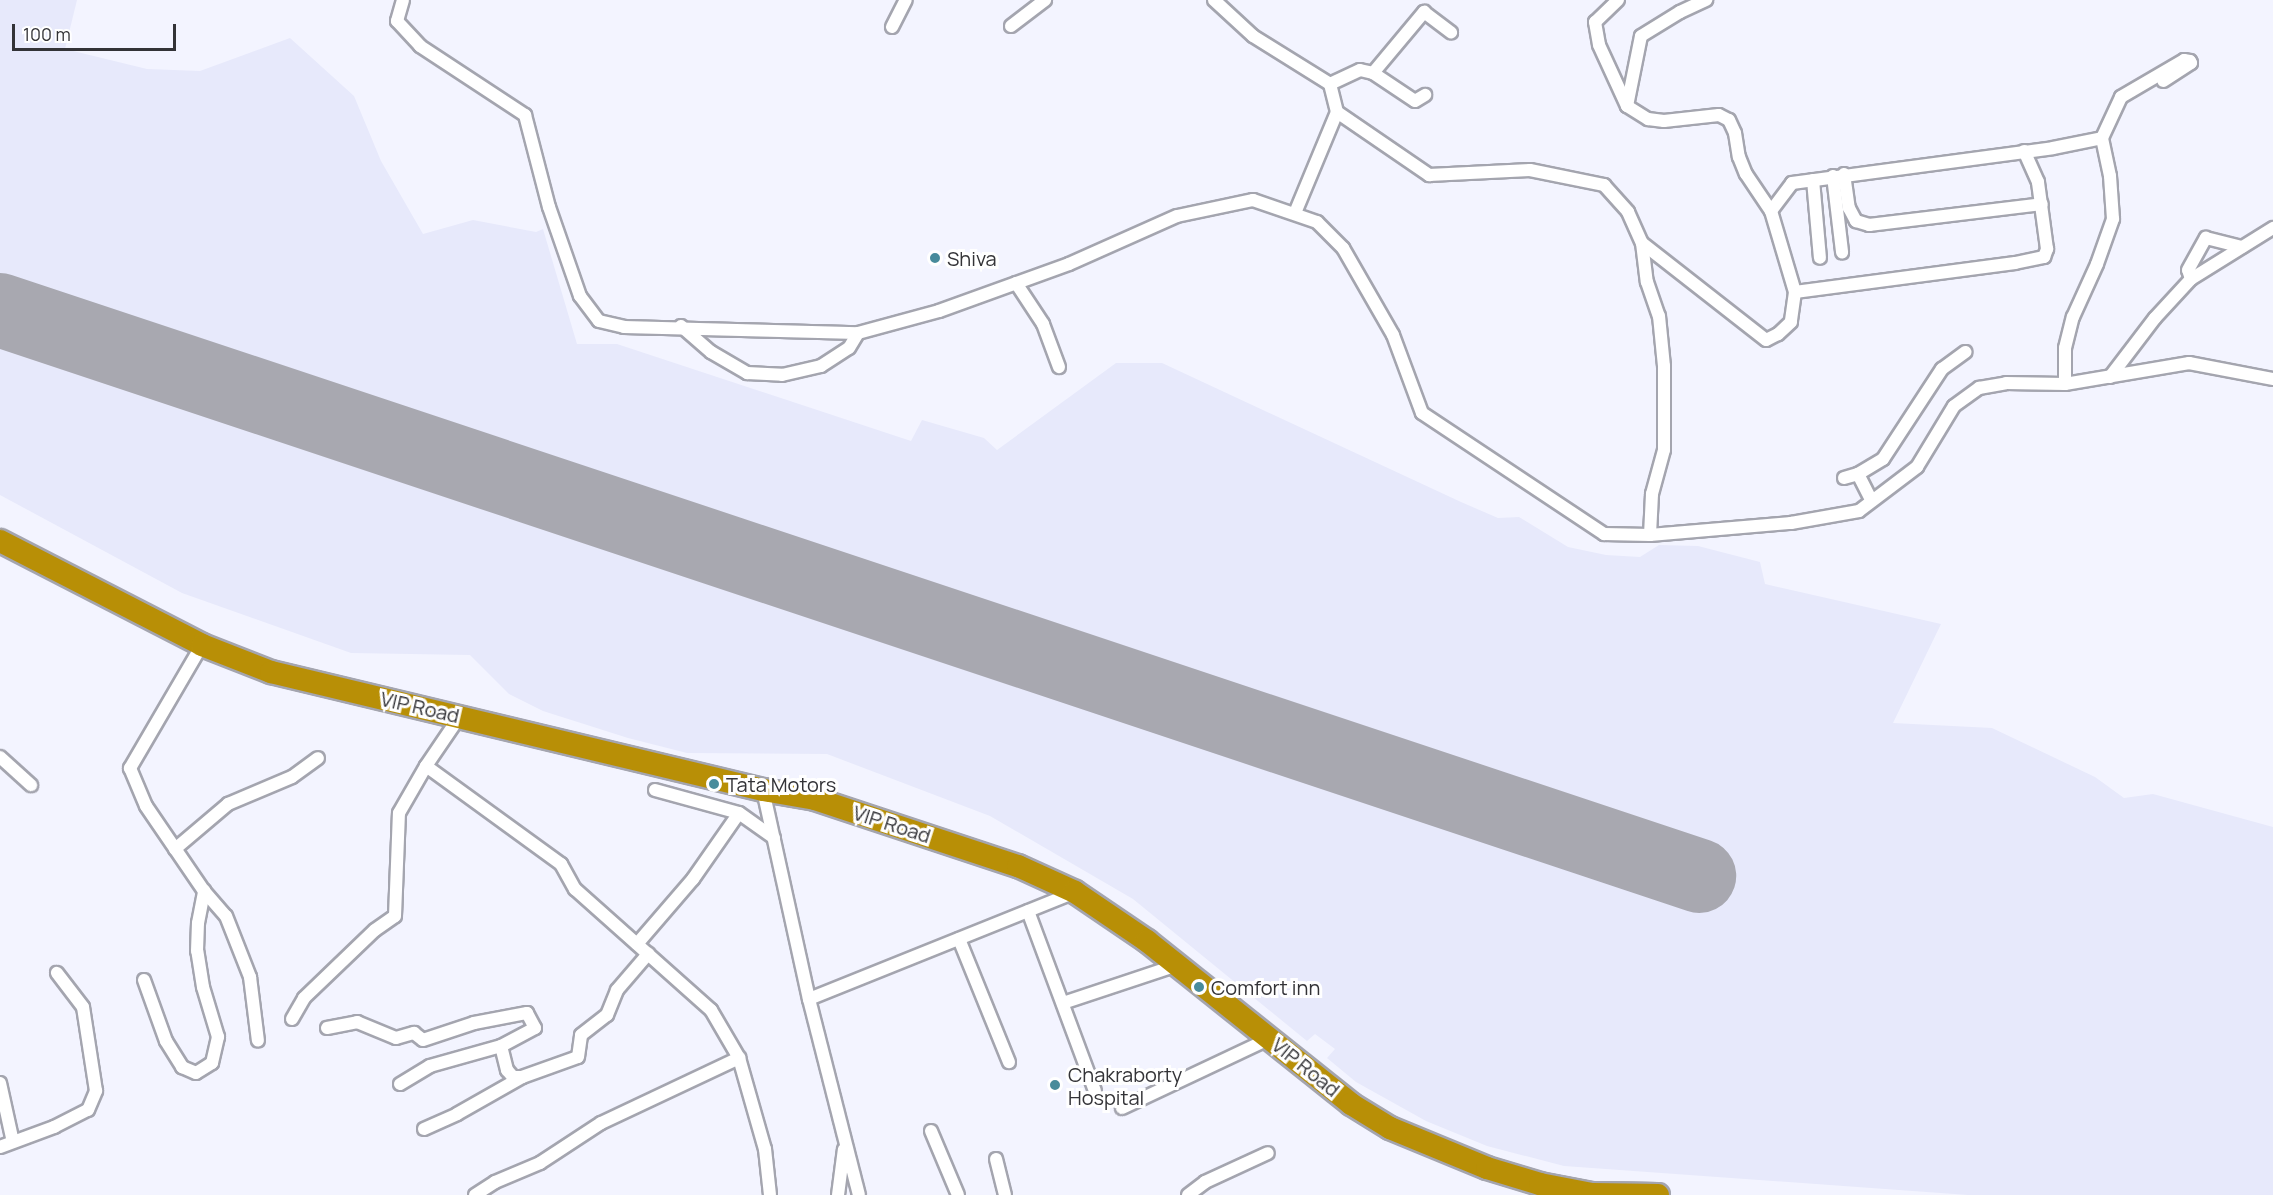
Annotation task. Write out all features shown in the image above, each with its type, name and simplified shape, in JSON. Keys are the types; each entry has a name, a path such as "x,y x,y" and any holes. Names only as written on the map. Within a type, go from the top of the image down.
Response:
{"highway":[{"name":"VIP Road","path":"0,541 202,645 271,672 763,790 814,799 1018,866 1075,892 1177,965 1351,1104 1390,1128 1487,1168 1581,1193 1658,1195"}],"street":[{"path":"403,0 397,21 420,46 525,115 549,207 580,296 599,321 624,327 681,326 858,333 939,311 1069,264 1177,216 1253,200 1317,222 1343,248 1393,335 1422,413 1604,534 1650,535 1791,523 1859,511 1917,467 1954,406 1979,388 2006,383 2065,384 2189,363 2273,379"},
{"path":"892,27 906,0"},
{"path":"1011,26 1045,0"},
{"path":"1214,0 1253,36 1330,84 1337,112 1295,213"},
{"path":"1618,0 1595,22 1599,45 1627,106 1648,119 1664,121 1719,115 1729,120 1735,133 1739,157 1746,174 1771,211 1795,292 1791,322 1778,334 1766,340 1642,243"},
{"path":"1627,106 1641,36 1680,12 1706,0"},
{"path":"1373,73 1424,12 1451,32"},
{"path":"2065,384 2065,348 2073,317 2097,264 2113,219 2110,176 2102,138 2121,97 2184,60 2192,63 2163,81"},
{"path":"1330,84 1360,70 1373,73 1415,100 1425,95"},
{"path":"1337,112 1430,175 1530,170 1604,185 1628,212 1642,243 1647,282 1659,316 1664,366 1664,450 1652,494 1650,535"},
{"path":"1771,211 1792,183 2102,138"},
{"path":"1795,292 2015,263 2044,257 2047,249 2038,182 2024,151"},
{"path":"1839,175 1849,208 1856,221 1869,225 2042,204"},
{"path":"1839,175 1842,252"},
{"path":"1813,180 1820,258"},
{"path":"2110,377 2155,318 2191,279 2273,228"},
{"path":"2191,279 2188,270 2206,238 2242,247"},
{"path":"1016,283 1042,324 1059,367"},
{"path":"681,326 711,352 747,373 782,375 820,366 849,348 858,333"},
{"path":"1844,478 1858,474 1884,459 1942,369 1965,352"},
{"path":"1858,474 1872,501"},
{"path":"202,645 130,768 146,806 204,891 226,916 250,977 258,1041"},
{"path":"292,1019 304,998 375,930 395,916 399,813 426,766 460,716"},
{"path":"0,757 31,786"},
{"path":"176,849 228,804 292,777 318,758"},
{"path":"426,766 561,864 575,889 711,1010 739,1058 765,1149 770,1195"},
{"path":"655,790 739,813 774,838"},
{"path":"763,790 809,999 859,1195"},
{"path":"637,944 693,879 739,813"},
{"path":"144,980 166,1041 182,1067 196,1073 212,1063 218,1037 203,987 197,951 198,922 204,891"},
{"path":"809,999 1075,892"},
{"path":"1028,911 1095,1091"},
{"path":"958,939 1009,1062"},
{"path":"424,1129 457,1114 522,1077 578,1058 581,1035 607,1015 617,990 648,954"},
{"path":"1064,1004 1177,965"},
{"path":"0,1147 54,1127 88,1110 96,1091 83,1007 57,973"},
{"path":"327,1028 357,1022 396,1038 414,1033 423,1040 474,1023 527,1013 535,1028 501,1046 430,1066 400,1084"},
{"path":"1122,1108 1270,1038"},
{"path":"501,1046 507,1070 513,1077 522,1077"},
{"path":"475,1195 495,1182 540,1163 601,1123 739,1058"},
{"path":"0,1083 13,1142"},
{"path":"931,1131 958,1195"},
{"path":"838,1195 845,1141"},
{"path":"1188,1195 1205,1182 1268,1153"},
{"path":"996,1159 1005,1195"}],"shaded area":[{"path":"0,0 77,0 65,49 147,69 200,71 290,38 354,96 381,161 423,234 473,220 536,232 543,229 577,344 617,344 911,441 922,420 984,438 997,450 1116,363 1162,363 1498,518 1519,517 1568,547 1606,555 1640,557 1659,545 1698,546 1760,562 1765,584 1941,624 1893,723 1992,728 2095,777 2124,798 2153,794 2273,827 2273,1195 1968,1195 1564,1166 1487,1146 1426,1121 1356,1082 1327,1058 1335,1049 1315,1034 1307,1041 1133,899 990,816 827,754 687,753 628,738 543,711 509,694 470,655 351,653 182,593 0,495"}],"runway":[{"path":"0,310 1699,876"}],"place":[{"name":"Shiva","path":"935,258"},
{"name":"Tata Motors","path":"714,784"},
{"name":"Comfort inn","path":"1199,987"},
{"name":"Chakraborty Hospital","path":"1055,1085"}]}
